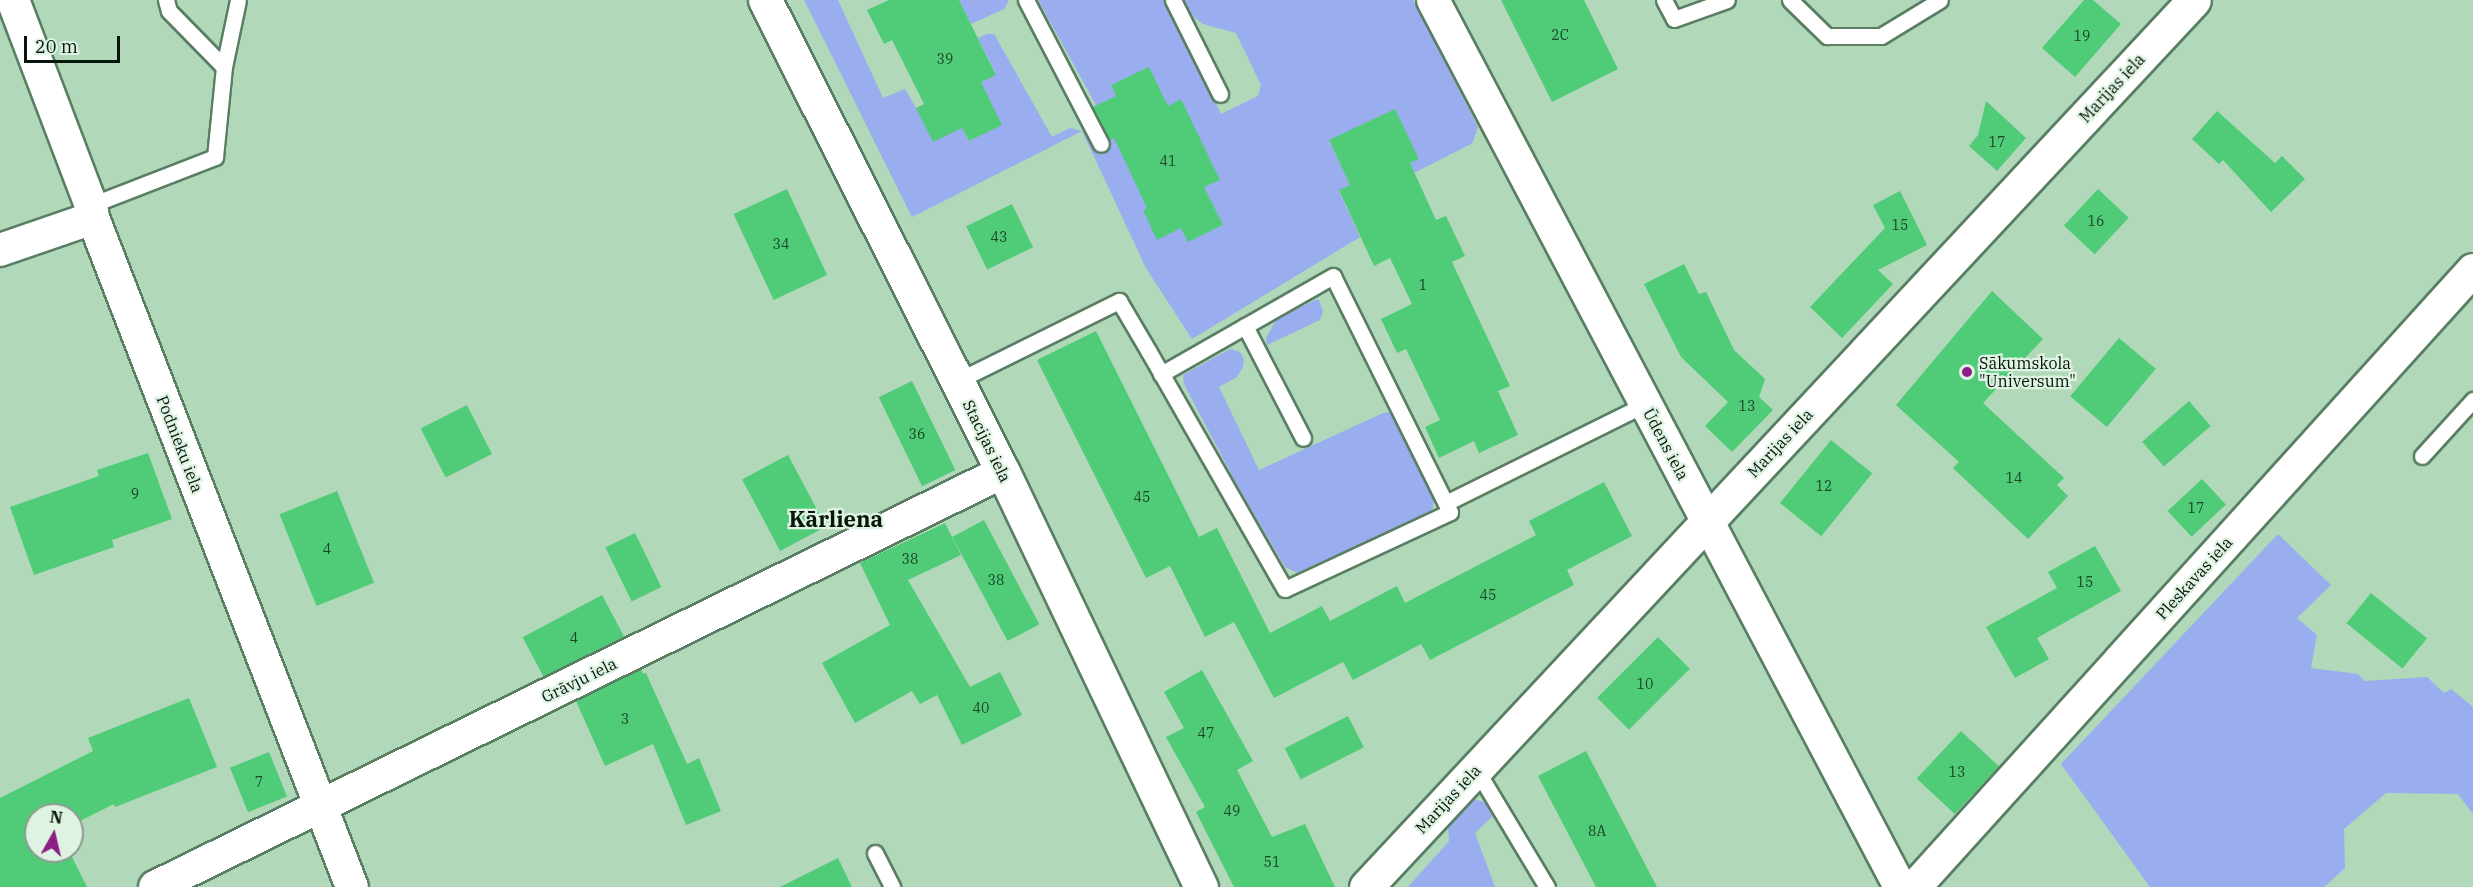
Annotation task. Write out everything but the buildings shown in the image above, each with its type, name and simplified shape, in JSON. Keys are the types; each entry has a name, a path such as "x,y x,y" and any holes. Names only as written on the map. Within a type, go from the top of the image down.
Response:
{"street":[{"name":"Podnieku iela","path":"13,0 352,887"},
{"name":"Stacijas iela","path":"765,0 1003,472 1201,887"},
{"name":"Ūdens iela","path":"1433,0 1900,887"},
{"name":"Marijas iela","path":"1366,887 2183,4"},
{"path":"0,250 92,211"},
{"name":"Pleskavas iela","path":"1915,887 2473,270"},
{"name":"Grāvju iela","path":"155,887 1003,472"}],"lane":[{"path":"166,0 169,11 224,67"},
{"path":"92,211 215,157 224,67 238,0"},
{"path":"1026,0 1101,144"},
{"path":"1173,0 1220,93"},
{"path":"1664,0 1674,19 1727,0"},
{"path":"1790,0 1827,36 1881,36 1940,0"},
{"path":"957,381 1119,301 1161,374 1285,589 1450,512 1448,502 1333,276 1161,374"},
{"path":"1245,326 1303,438"},
{"path":"2422,456 2473,399"},
{"path":"1448,502 1645,404"},
{"path":"1476,769 1547,887"},
{"path":"875,853 892,887"}],"shaded area":[{"path":"804,0 838,0 883,98 905,89 916,108 962,128 969,141 981,82 996,74 978,38 987,34 994,34 1052,137 1070,128 1082,131 912,217"},
{"path":"959,0 1009,0 1004,9 971,24"},
{"path":"1038,0 1164,0 1221,114 1258,96 1261,85 1236,33 1203,24 1190,14 1183,0 1413,0 1478,127 1473,142 1469,145 1414,173 1410,163 1418,159 1329,140 1350,185 1339,191 1360,237 1192,339 1146,268 1082,131 1095,123 1089,109 1096,105"},
{"path":"1319,300 1323,312 1320,320 1267,345 1266,338 1276,320"},
{"path":"1230,349 1240,352 1244,359 1243,367 1237,377 1219,387 1259,470 1383,413 1391,412 1434,501 1432,513 1297,573 1285,567 1237,485 1184,384 1183,375"},
{"path":"2278,534 2331,585 2297,618 2317,635 2311,668 2358,674 2365,681 2427,677 2444,693 2451,689 2473,707 2473,814 2458,794 2386,793 2344,829 2345,868 2324,887 2150,887 2061,764"},
{"path":"1472,798 1486,803 1496,813 1475,833 1495,887 1408,887 1449,841 1447,817"}],"place":[{"name":"Sākumskola \"Universum\"","path":"1967,372"}],"district":[{"name":"Kārliena","path":"836,519"}]}
